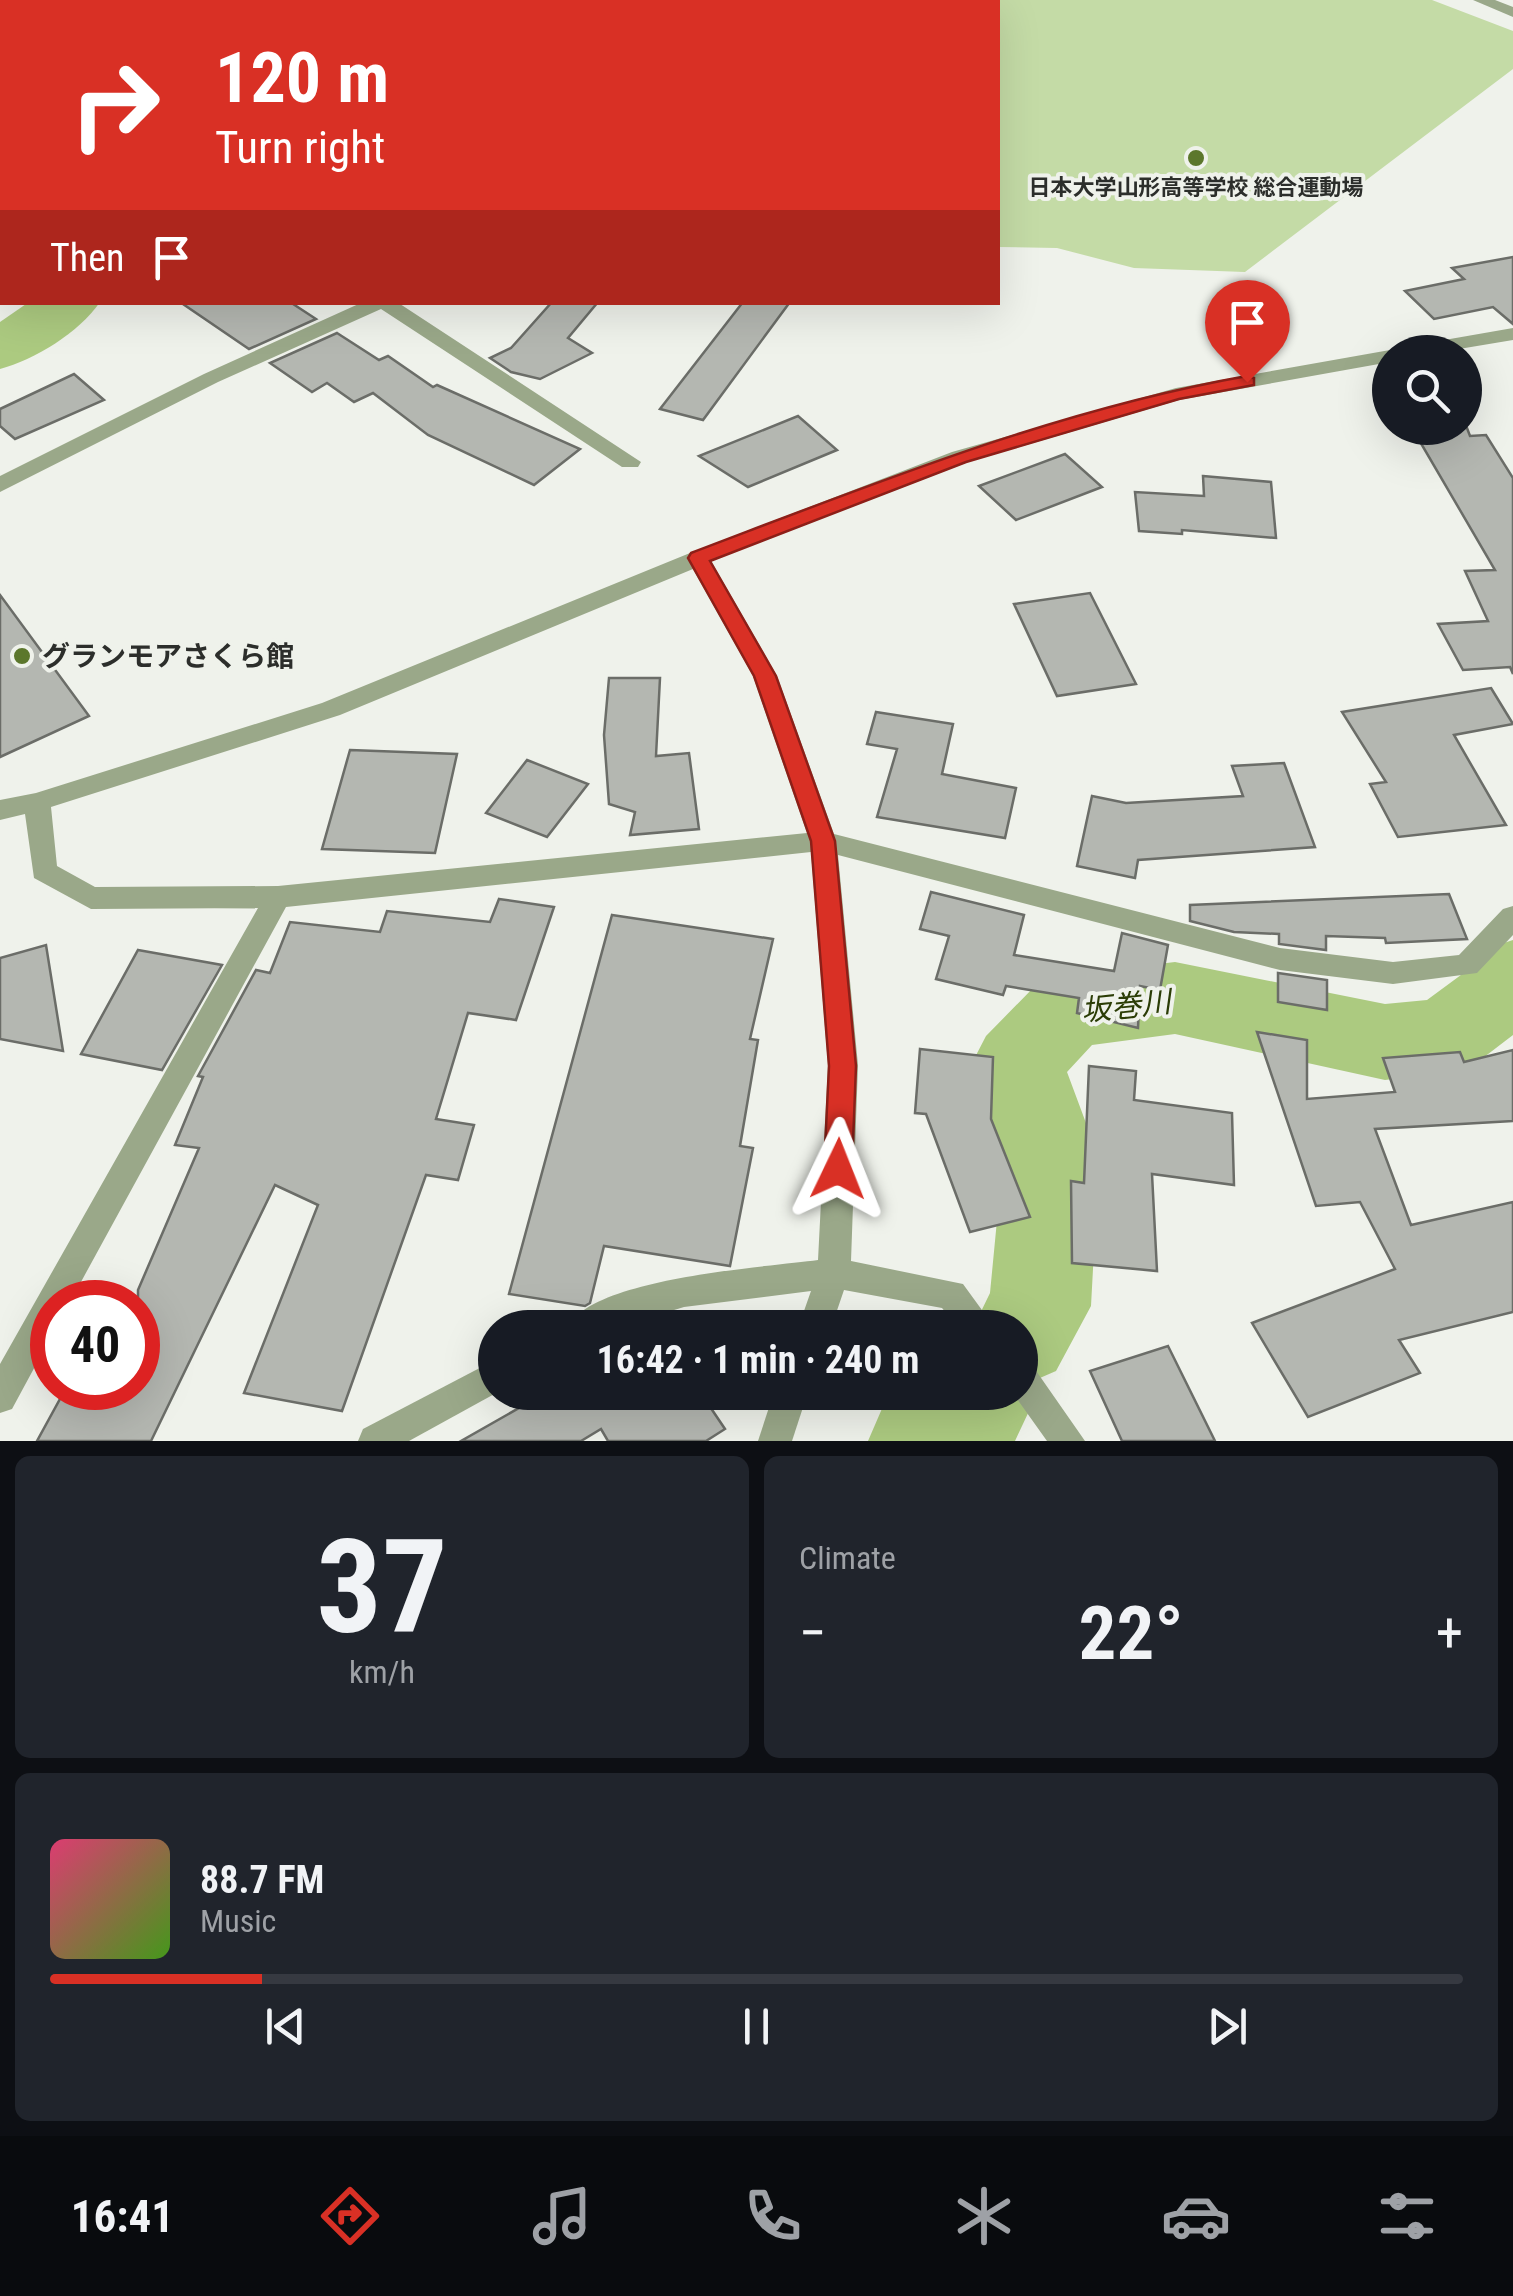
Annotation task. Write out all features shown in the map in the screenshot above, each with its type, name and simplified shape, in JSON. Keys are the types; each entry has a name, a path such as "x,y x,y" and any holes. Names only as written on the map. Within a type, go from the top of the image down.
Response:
{"street":[{"path":"1482,0 1513,12"},
{"path":"387,305 630,462"},
{"path":"0,485 349,308"},
{"path":"1482,339 1513,334"},
{"path":"0,810 330,709 698,558 960,458 1176,394 1372,359"},
{"path":"698,558 765,676 823,841 843,1066 834,1273 821,1310"},
{"path":"36,802 44,871 91,898 278,897 823,841 1280,959 1392,974 1467,965 1513,917"},
{"path":"0,1397 11,1354 278,897"},
{"path":"614,1310 684,1292 834,1273 951,1295 963,1310"},
{"path":"376,1441 478,1385"},
{"path":"1038,1399 1068,1441"}],"green space":[{"name":"日本大学山形高等学校 総合運動場","path":"1000,0 1432,0 1513,31 1513,69 1245,272 1134,268 1057,248 1000,247"}],"building":[{"path":"1513,257 1513,324 1493,307 1434,319 1405,291 1464,279 1452,268"},
{"path":"184,305 295,305 316,319 249,349"},
{"path":"549,305 596,305 568,338 592,353 540,379 511,372 490,358 511,348"},
{"path":"741,305 788,305 703,420 660,409"},
{"path":"337,333 379,360 388,356 433,387 437,385 580,449 534,485 428,435 373,393 354,402 327,383 312,392 270,363"},
{"path":"74,374 104,400 15,439 0,426 0,409"},
{"path":"798,416 837,450 748,487 699,456"},
{"path":"1482,435 1486,435 1513,478 1513,674 1510,667 1463,670 1438,624 1488,621 1465,571 1495,570 1422,445 1482,445"},
{"path":"1065,454 1102,487 1016,520 979,486"},
{"path":"1203,476 1271,482 1276,538 1182,530 1182,534 1139,531 1135,492 1204,496"},
{"path":"1090,593 1136,684 1057,696 1014,604"},
{"name":"グランモアさくら館","path":"0,595 89,716 0,757"},
{"path":"609,678 660,678 656,756 689,753 699,829 630,835 635,812 609,804 604,735"},
{"path":"1491,688 1513,724 1454,735 1506,825 1398,837 1370,784 1386,782 1342,712"},
{"path":"876,712 953,724 942,774 1016,788 1005,838 877,817 897,749 867,744"},
{"path":"350,750 457,754 435,853 322,849"},
{"path":"527,760 588,784 547,837 486,813"},
{"path":"1284,763 1315,847 1138,860 1135,878 1077,866 1092,796 1126,803 1243,796 1232,766"},
{"path":"931,892 1024,915 1014,955 1114,971 1122,933 1168,945 1160,990 1140,986 1138,1028 1077,1013 1079,998 1006,986 1003,995 936,979 949,936 920,929"},
{"path":"1449,894 1467,939 1386,943 1385,938 1326,936 1326,950 1279,944 1279,934 1234,932 1190,921 1190,905"},
{"path":"499,899 554,907 516,1020 468,1013 436,1119 474,1125 458,1180 426,1175 342,1411 244,1393 318,1205 275,1185 151,1441 37,1441 54,1410 160,1410 160,1280 142,1280 199,1148 175,1145 203,1077 198,1076 256,970 270,973 290,922 380,932 387,911 490,922"},
{"path":"612,915 773,939 750,1039 758,1040 740,1146 753,1148 730,1266 604,1246 590,1303 585,1306 509,1294"},
{"path":"46,945 63,1051 0,1039 0,958"},
{"path":"138,950 222,965 162,1070 81,1054"},
{"path":"1278,973 1327,980 1327,1010 1278,1002"},
{"path":"1257,1032 1307,1040 1307,1099 1395,1092 1383,1058 1460,1052 1464,1062 1513,1050 1513,1121 1375,1129 1411,1225 1513,1202 1513,1312 1399,1340 1420,1373 1308,1417 1252,1323 1395,1269 1360,1202 1316,1206"},
{"path":"920,1049 993,1057 991,1119 1030,1217 970,1232 926,1114 915,1113"},
{"path":"1089,1066 1136,1071 1134,1100 1232,1113 1234,1185 1152,1174 1157,1271 1072,1263 1071,1181 1084,1183"},
{"path":"1168,1346 1215,1441 1122,1441 1090,1371"},
{"path":"515,1410 712,1410 725,1429 706,1441 608,1441 601,1429 581,1441 461,1441"}],"waterway":[{"path":"0,350 66,305"},
{"name":"坂巻川","path":"1037,1310 1051,1158 1018,1063 1067,1012 1175,998 1385,1042 1447,1035 1496,998 1513,975"},
{"name":"坂巻川","path":"922,1441 966,1423 974,1410"}],"place":[{"name":"日本大学山形高等学校 総合運動場","path":"1196,158"},
{"name":"グランモアさくら館","path":"22,656"}],"route":[{"path":"838,1169 843,1066 823,841 765,676 698,558 960,458 1176,394 1247,382"}]}
